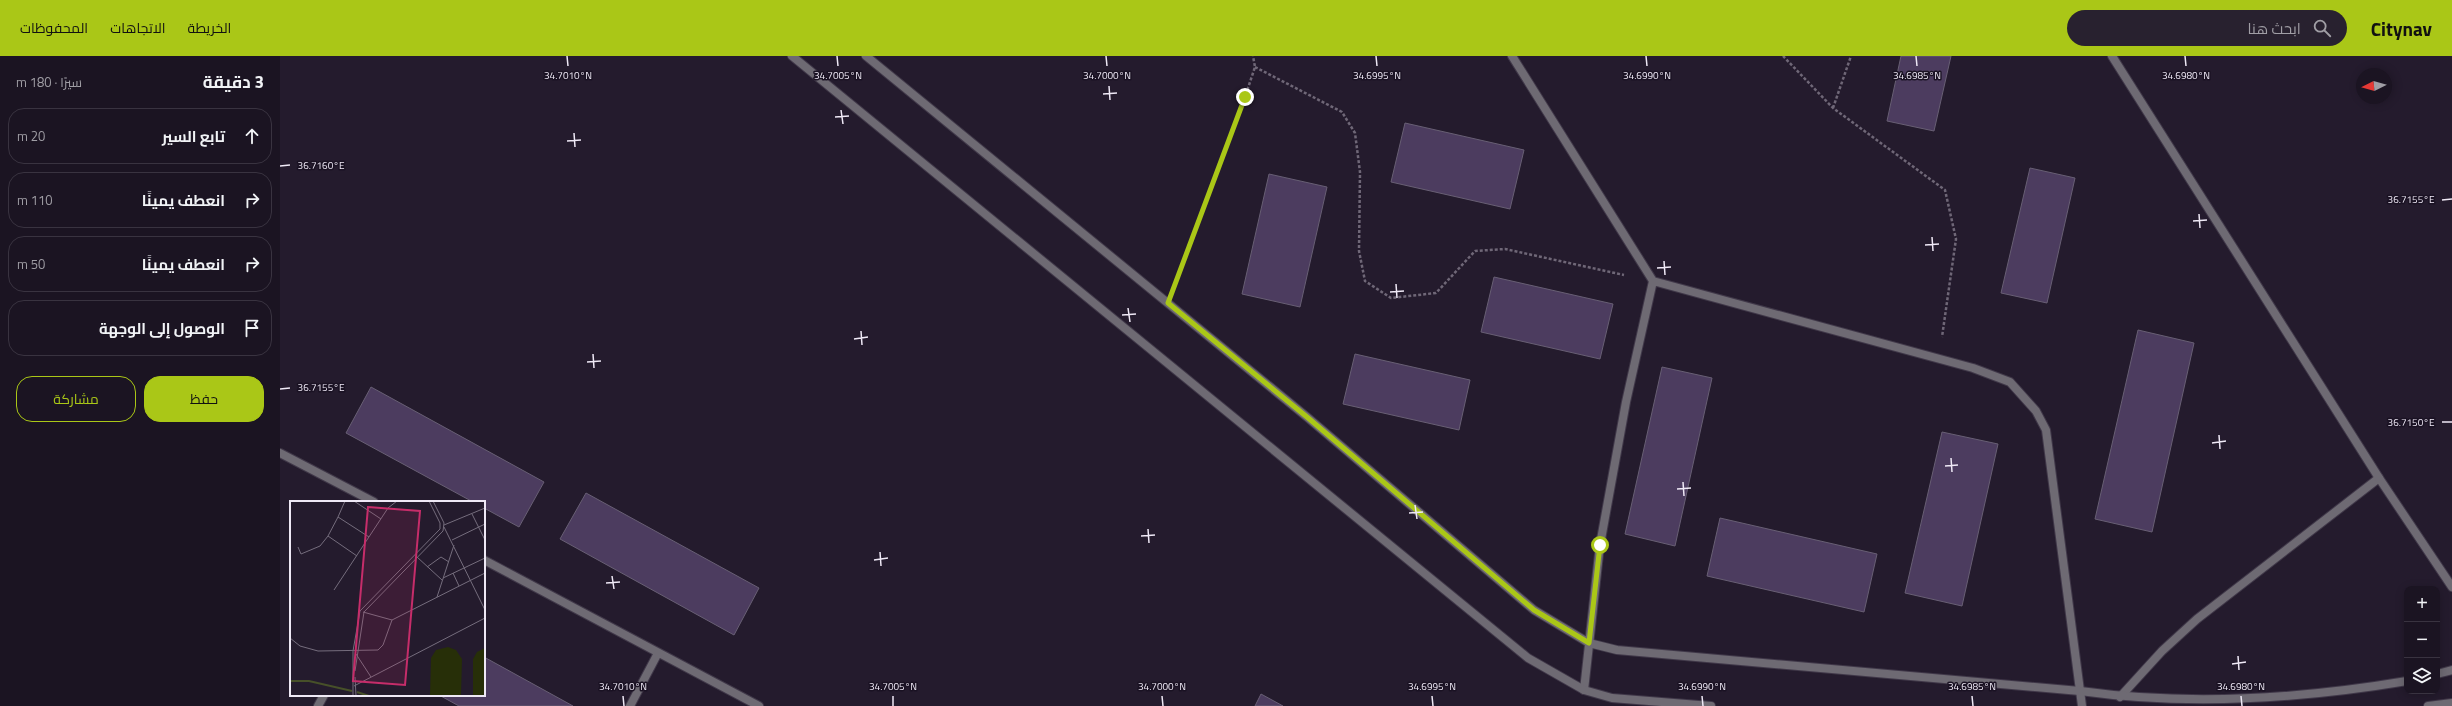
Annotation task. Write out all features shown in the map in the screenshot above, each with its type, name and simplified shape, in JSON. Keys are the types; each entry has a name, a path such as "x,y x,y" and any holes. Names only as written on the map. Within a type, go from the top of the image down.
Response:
{"street":[{"path":"792,56 1528,658 1584,690 1612,698 1711,706"},
{"path":"866,56 1307,417 1534,610 1589,643 1617,650 2080,691 2120,697 2230,700 2360,688 2404,681"},
{"path":"1512,56 1653,281 1973,368 2010,382 2036,411 2046,430 2082,706"},
{"path":"2112,56 2379,478 2452,587"},
{"path":"1584,690 1602,537 1626,402 1653,281"},
{"path":"280,453 372,501"},
{"path":"2120,697 2162,651 2197,619 2379,478"},
{"path":"485,561 759,706"},
{"path":"630,706 658,652"},
{"path":"2440,673 2452,670"},
{"path":"318,706 323,696"},
{"path":"2428,706 2452,703"}],"path":[{"path":"1168,303 1255,67 1253,56"},
{"path":"1783,56 1833,108 1945,190 1956,239 1938,358"},
{"path":"1833,108 1852,56"},
{"path":"1255,67 1342,112 1355,133 1360,172 1359,251 1365,281 1391,298 1436,293 1475,251 1505,249 1653,281"}],"building":[{"path":"1901,56 1951,56 1934,131 1887,121"},
{"path":"1405,123 1524,150 1510,209 1391,182"},
{"path":"2030,168 2075,178 2047,303 2001,293"},
{"path":"1269,174 1327,187 1300,307 1242,294"},
{"path":"1494,277 1613,304 1600,359 1481,332"},
{"path":"2138,330 2194,343 2152,532 2095,519"},
{"path":"1355,354 1470,380 1459,430 1343,404"},
{"path":"1662,367 1712,378 1675,546 1625,534"},
{"path":"371,387 544,482 519,527 485,509 485,501 471,501 346,433"},
{"path":"1942,432 1998,444 1962,606 1905,593"},
{"path":"586,493 759,588 734,635 560,539"},
{"path":"1720,518 1877,554 1864,612 1707,576"},
{"path":"485,658 573,706 459,706 441,696 485,696"},
{"path":"1261,694 1283,706 1255,706"}],"route":[{"path":"1245,97 1168,303 1307,417 1534,610 1589,643 1600,545"}]}
